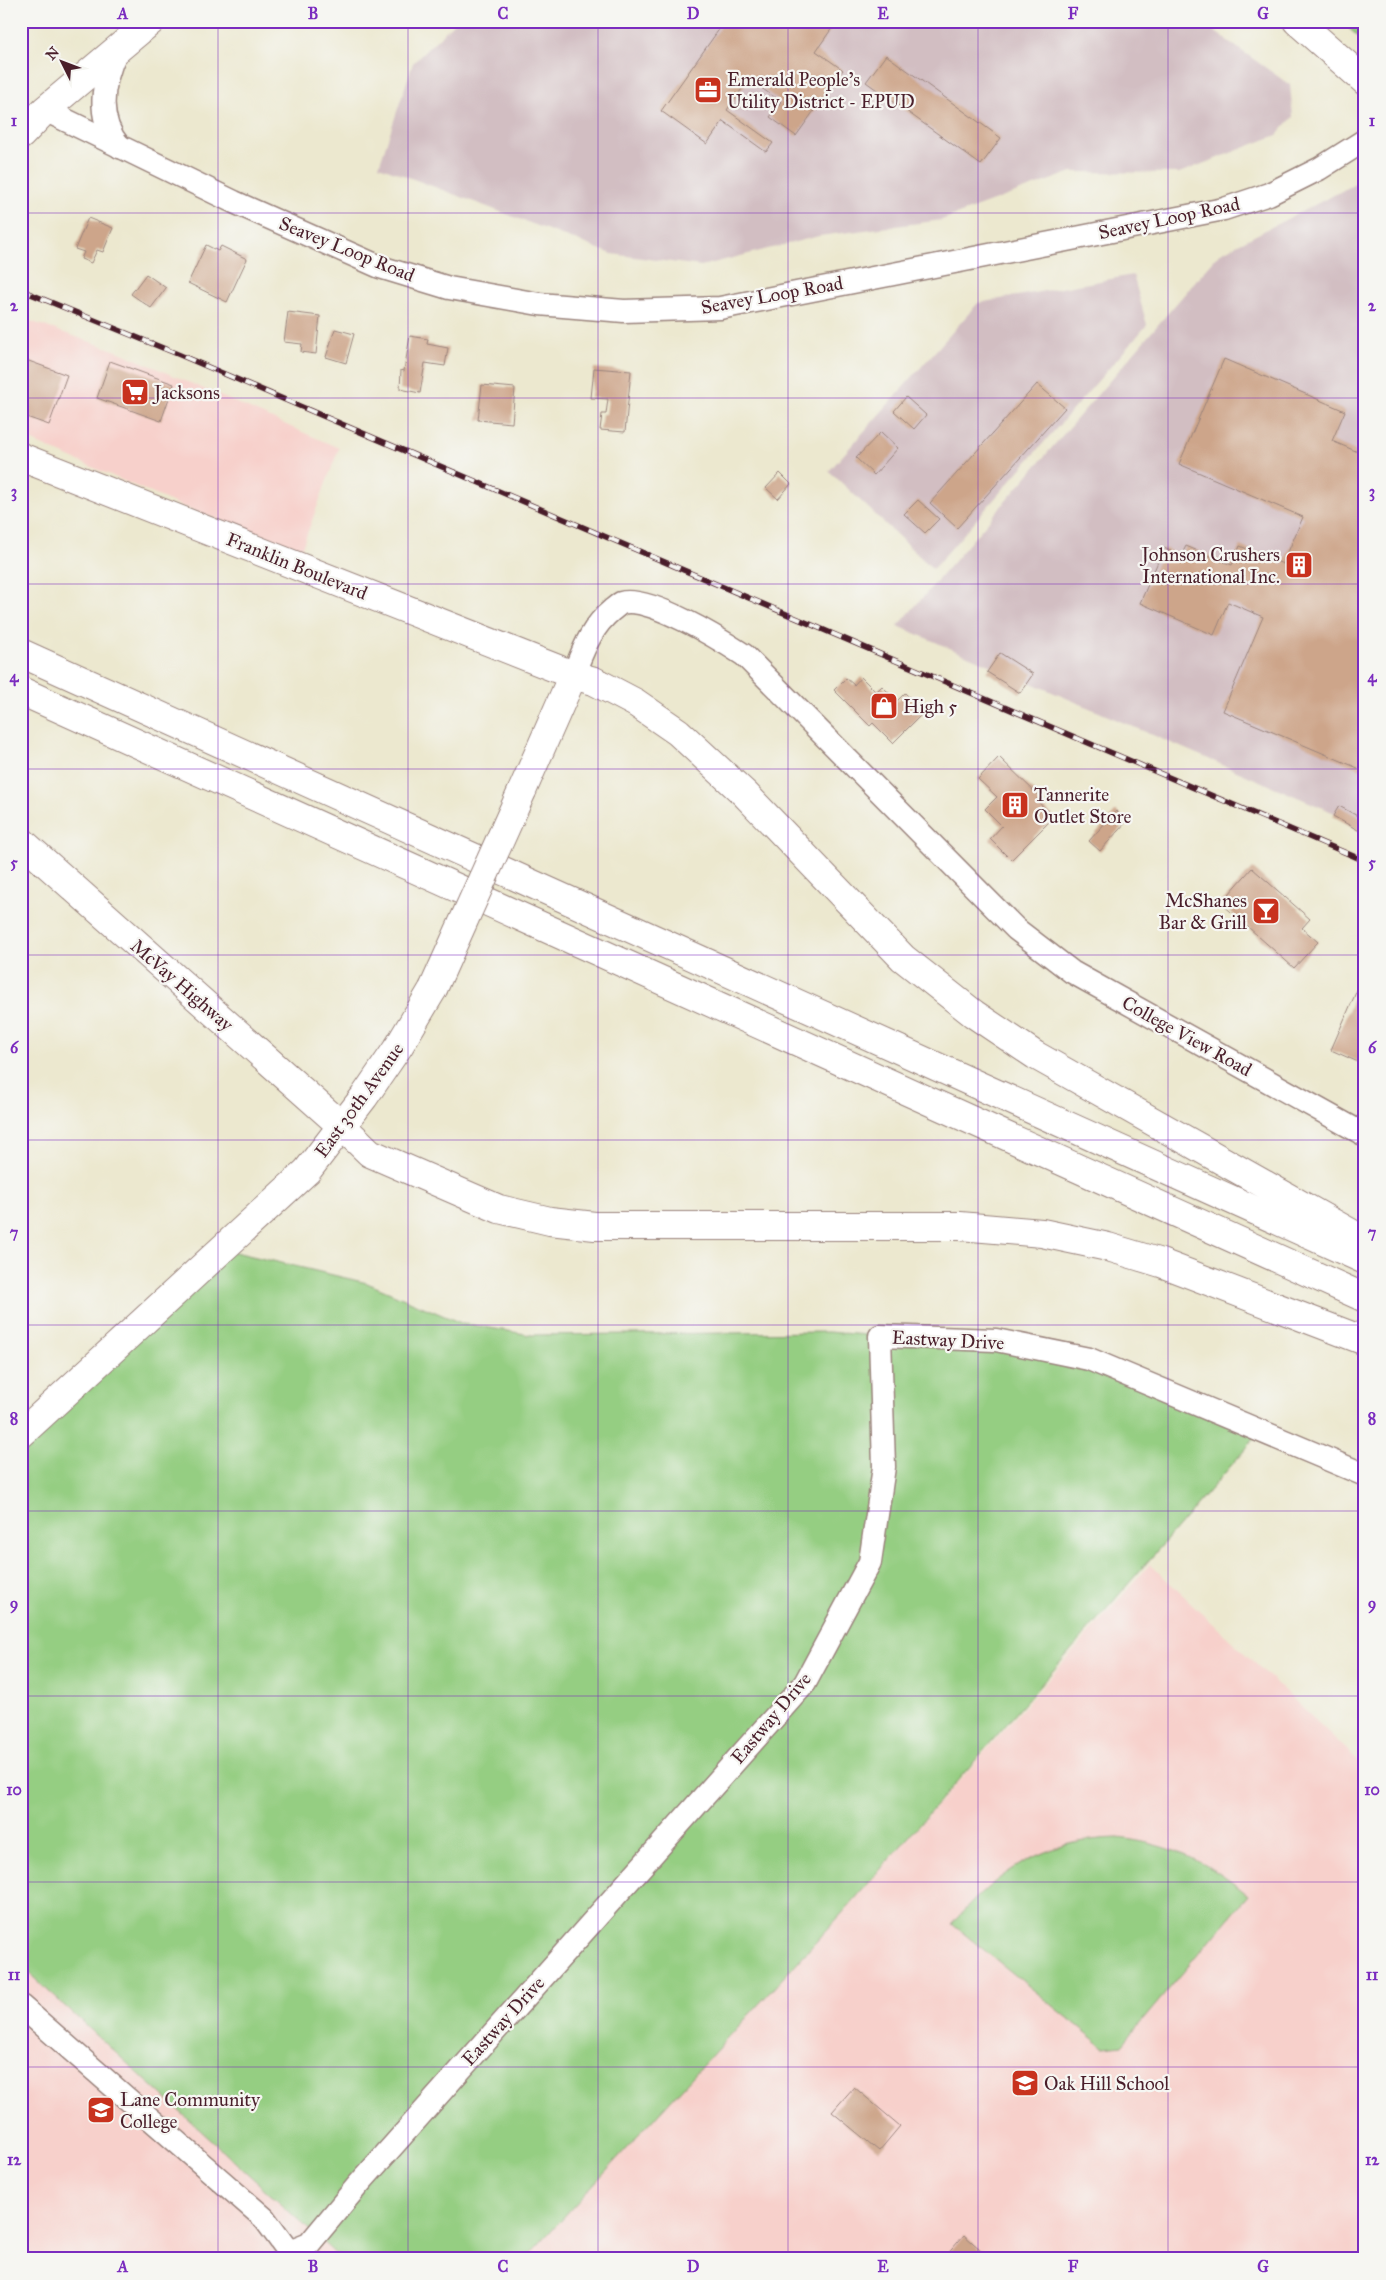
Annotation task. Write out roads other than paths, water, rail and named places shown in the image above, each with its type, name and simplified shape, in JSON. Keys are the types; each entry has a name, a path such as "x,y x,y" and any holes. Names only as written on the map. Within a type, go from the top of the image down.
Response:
{"main road":[{"path":"21,135 44,110 151,21"},
{"path":"1297,21 1365,81"},
{"name":"Franklin Boulevard","path":"21,457 573,676 594,681 636,703 678,732 745,794 903,958 974,1014 1034,1055 1365,1240"},
{"path":"21,653 1365,1260"},
{"name":"East 30th Avenue","path":"21,1434 307,1171 343,1127 399,1046 433,989 573,676"},
{"path":"21,691 1365,1298"},
{"name":"McVay Highway","path":"21,841 370,1153 499,1209 550,1221 595,1226 960,1226 1042,1233 1108,1247 1161,1263 1365,1341"}],"street":[{"path":"117,50 107,74 103,95 106,124 113,139 120,147"},
{"name":"Seavey Loop Road","path":"44,110 234,202 380,268 449,288 530,302 624,311 720,308 1224,209 1269,194 1319,169 1365,140"},
{"name":"College View Road","path":"573,676 583,650 599,620 621,603 647,604 715,636 744,655 1016,929 1072,972 1365,1136"},
{"name":"Eastway Drive","path":"288,2255 309,2244 364,2178 805,1683 870,1562 884,1467 880,1336 996,1340 1090,1359 1365,1475"},
{"path":"21,2006 264,2218 288,2255"}],"railway":[{"path":"21,290 180,355 1365,861"}],"place":[{"name":"Emerald People's Utility District - EPUD","path":"708,90"},
{"name":"Jacksons","path":"135,392"},
{"name":"Johnson Crushers International Inc.","path":"1299,565"},
{"name":"High 5","path":"884,706"},
{"name":"Tannerite Outlet Store","path":"1015,805"},
{"name":"McShanes Bar & Grill","path":"1266,911"},
{"name":"Oak Hill School","path":"1025,2083"},
{"name":"Lane Community College","path":"101,2110"}]}
